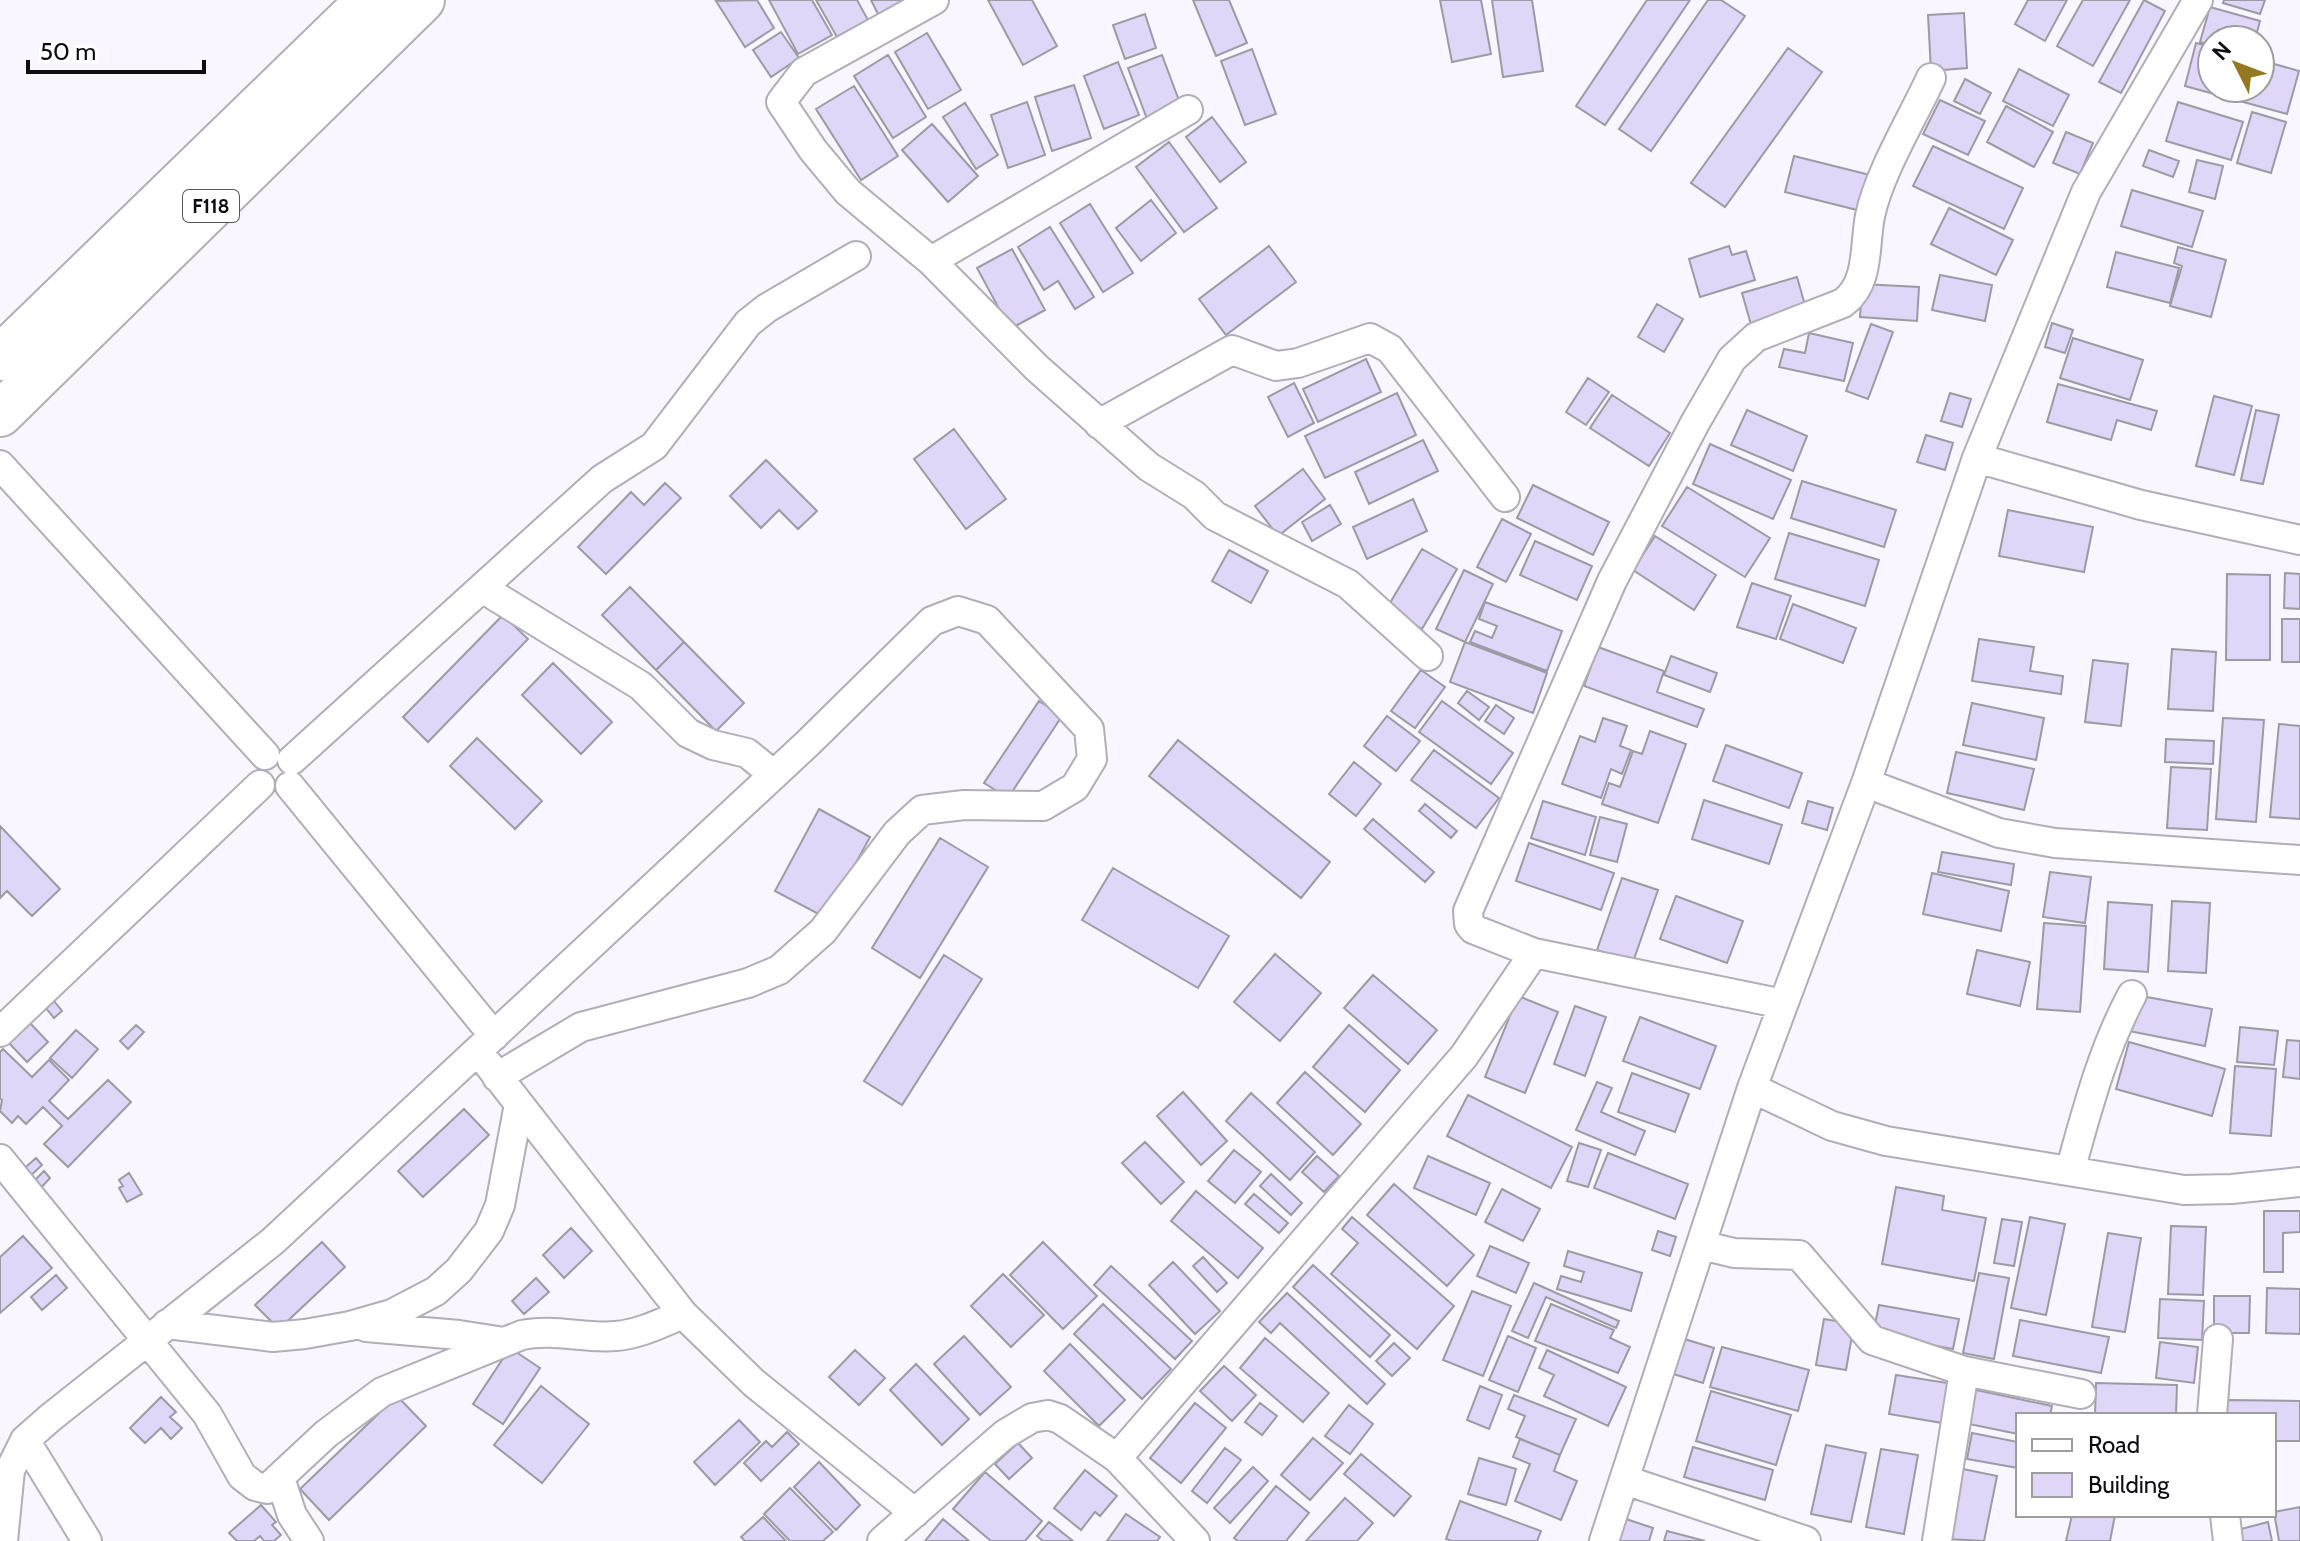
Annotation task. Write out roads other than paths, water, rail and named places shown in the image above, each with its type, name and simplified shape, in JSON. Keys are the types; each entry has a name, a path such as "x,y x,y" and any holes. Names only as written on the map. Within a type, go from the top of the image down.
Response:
{"main road":[{"name":"F118","path":"0,358 369,0"},
{"name":"F118","path":"0,414 422,0"}],"street":[{"path":"934,0 804,72 781,102 813,150 848,192 931,261 1037,368 1149,467 1194,495 1215,516 1348,584 1428,656"},
{"path":"1604,1541 1752,1088 1866,783 1977,458 2086,192 2198,0"},
{"path":"1783,1004 1534,953 1473,929 1469,924 1468,911 1612,581 1695,423 1732,359 1756,337 1843,303 1856,288 1864,265 1870,215 1882,181 1931,78"},
{"path":"931,261 1188,110"},
{"path":"283,767 602,479 654,446 748,323 767,308 856,256"},
{"path":"1099,424 1232,350 1276,366 1298,363 1370,338 1390,349 1505,497"},
{"path":"1977,458 2141,505 2300,540"},
{"path":"0,465 283,767 486,1043 497,1077 683,1314 754,1383 915,1513"},
{"path":"482,588 641,686 688,733 713,745 747,753 774,775"},
{"path":"3,1541 10,1470 25,1440 273,1241 774,775 932,621 958,611 987,620 1089,729 1092,759 1075,787 1043,806 964,805 922,810 897,833 823,931 779,970 748,983 581,1027 497,1077"},
{"path":"0,1032 260,785 256,769 259,761 283,767"},
{"path":"1866,783 1999,833 2055,843 2300,860"},
{"path":"1117,1458 1464,1056 1534,953"},
{"path":"2070,1171 2097,1074 2112,1032 2132,995"},
{"path":"1752,1088 1832,1126 1886,1141 2184,1190 2300,1182"},
{"path":"157,1333 273,1337 350,1326 392,1314 436,1291 459,1270 489,1231 500,1205 519,1104"},
{"path":"0,1159 157,1333 242,1476 255,1486 267,1489 326,1434 382,1392 538,1331 614,1336 638,1333 683,1314"},
{"path":"1701,1245 1734,1253 1799,1255 1872,1340 1964,1371 2081,1394"},
{"path":"350,1326 505,1342"},
{"path":"2212,1413 2218,1339"},
{"path":"1937,1541 1964,1371"},
{"path":"882,1541 1005,1434 1032,1418 1048,1415 1060,1419 1117,1458 1195,1541"},
{"path":"25,1440 87,1541"},
{"path":"280,1478 292,1515 309,1541"},
{"path":"1625,1480 1806,1541"},
{"path":"2225,1517 2228,1541"}]}
